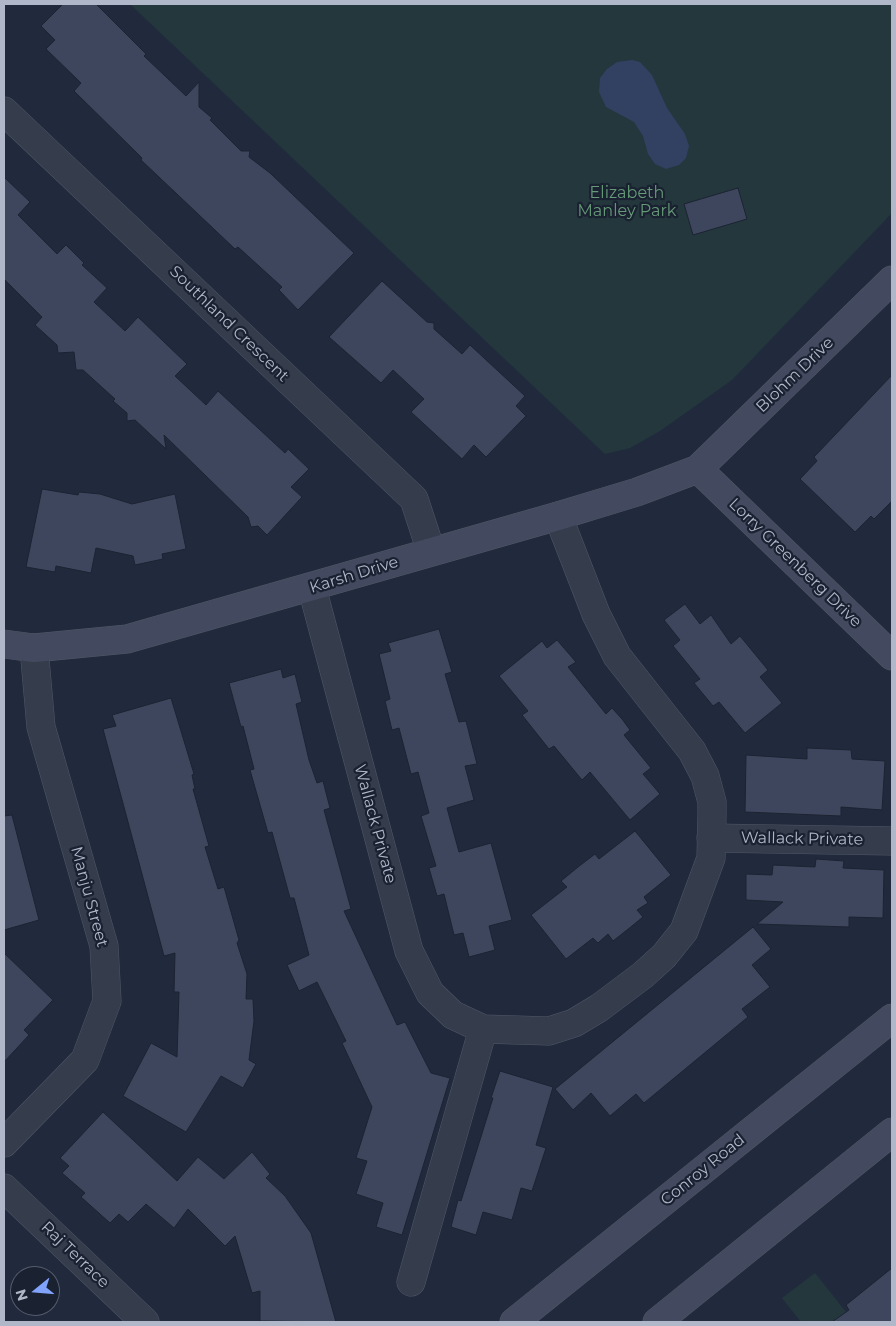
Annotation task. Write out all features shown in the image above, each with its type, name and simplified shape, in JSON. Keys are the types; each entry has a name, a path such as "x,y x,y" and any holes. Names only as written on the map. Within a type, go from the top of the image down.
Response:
{"street":[{"name":"Southland Crescent","path":"4,111 414,500 431,551"},
{"name":"Blohm Drive","path":"698,469 892,280"},
{"name":"Karsh Drive","path":"4,644 34,648 127,639 312,588 431,551 558,516 637,492 698,469"},
{"name":"Lorry Greenberg Drive","path":"698,469 892,656"},
{"name":"Wallack Private","path":"312,588 409,951 430,993 453,1015 483,1029 549,1031 574,1023 643,975 664,956 684,931 711,858 712,802 705,776 692,751 617,656 596,614 558,516"},
{"name":"Manju Street","path":"4,1143 85,1060 107,1001 104,946 41,727 34,648"},
{"name":"Wallack Private","path":"711,838 892,841"},
{"name":"Conroy Road","path":"514,1322 892,1018"},
{"path":"411,1282 483,1029"},
{"path":"658,1322 892,1132"},
{"name":"Raj Terrace","path":"4,1188 145,1322"}],"green space":[{"name":"Elizabeth Manley Park","path":"130,4 892,4 892,213 732,380 660,431 630,448 605,454"},
{"path":"815,1273 854,1322 801,1322 782,1298"}],"water":[{"path":"632,60 640,62 652,75 667,108 685,134 689,146 686,158 679,165 666,169 655,164 648,154 643,136 634,122 606,107 599,92 600,78 607,69 617,62"}],"building":[{"path":"63,4 96,4 146,54 144,56 186,96 199,82 199,107 212,118 210,120 241,151 250,151 249,157 270,173 354,253 298,310 279,290 282,287 238,247 235,249 141,160 142,158 74,91 81,83 46,49 55,40 41,26"},
{"path":"4,177 30,202 18,215 57,254 66,245 84,263 82,265 107,288 94,302 125,331 138,317 187,364 175,376 206,405 218,391 285,453 288,449 309,469 291,487 302,497 267,535 258,526 251,527 248,517 164,435 166,449 135,420 127,421 127,413 113,401 115,399 83,370 76,370 74,352 58,353 57,345 35,325 42,317 4,279"},
{"path":"738,188 747,219 693,235 684,204"},
{"path":"382,281 427,322 434,323 434,329 462,354 470,345 525,396 516,406 526,416 486,457 474,445 462,459 411,412 424,399 393,370 381,383 329,337"},
{"path":"892,375 892,501 874,519 871,516 855,532 800,479 817,461 814,457"},
{"path":"42,489 78,495 79,492 100,494 132,504 175,494 186,549 162,554 163,559 135,565 133,556 96,548 91,573 56,566 55,572 26,567"},
{"path":"685,604 700,624 711,615 731,644 740,636 768,670 760,677 782,703 745,733 719,702 713,706 694,683 700,679 673,646 680,640 664,620"},
{"path":"439,629 452,672 445,674 459,722 466,721 477,764 465,766 474,800 447,808 459,852 491,843 512,920 489,926 495,950 469,957 463,933 454,935 444,894 437,896 429,868 436,866 421,816 429,813 418,772 411,774 399,728 392,730 385,701 390,699 379,654 391,651 388,643"},
{"path":"557,640 576,662 568,667 606,714 612,708 622,719 630,730 624,735 651,768 643,774 660,794 630,820 590,772 582,780 554,746 549,749 522,715 528,711 499,676 542,641 547,648"},
{"path":"281,669 283,678 295,674 302,702 296,704 309,760 317,783 323,781 330,808 324,810 351,909 344,911 397,1025 405,1022 431,1073 450,1078 402,1235 376,1227 383,1203 356,1194 367,1161 356,1158 372,1107 342,1043 346,1041 317,982 299,991 287,965 309,955 294,898 290,898 272,832 268,833 250,770 254,769 243,726 241,727 229,683"},
{"path":"171,698 194,774 192,775 195,789 193,789 209,846 205,847 218,889 224,887 239,940 237,943 247,974 246,999 253,999 254,1021 249,1060 256,1064 243,1088 221,1076 186,1132 123,1096 151,1043 177,1057 179,992 174,992 175,953 164,956 103,729 116,726 112,715"},
{"path":"807,748 851,750 852,759 885,761 882,810 841,807 841,816 745,812 746,755 807,759"},
{"path":"12,815 39,920 4,930 4,816"},
{"path":"635,831 671,875 644,897 648,903 637,910 643,917 627,930 613,941 608,934 598,943 593,938 566,959 531,915 567,887 561,881 578,867 595,854 599,859"},
{"path":"816,859 844,861 843,868 884,870 883,918 849,917 849,927 757,924 783,902 746,900 746,874 772,875 773,865 815,867"},
{"path":"753,927 771,949 752,965 770,987 742,1009 748,1017 644,1103 636,1094 610,1116 591,1093 573,1110 555,1089"},
{"path":"4,953 53,1000 24,1030 29,1035 4,1062"},
{"path":"500,1071 553,1087 536,1145 546,1148 532,1191 521,1188 512,1220 483,1212 476,1235 451,1227 458,1200 461,1201"},
{"path":"103,1112 177,1181 198,1157 224,1179 252,1152 270,1174 266,1178 285,1196 311,1233 336,1322 260,1321 260,1291 252,1293 235,1236 225,1246 188,1209 174,1228 146,1204 128,1222 119,1214 110,1223 81,1197 85,1193 62,1173 69,1166 60,1158"},
{"path":"892,1268 892,1322 832,1322 849,1310 846,1305"}]}
